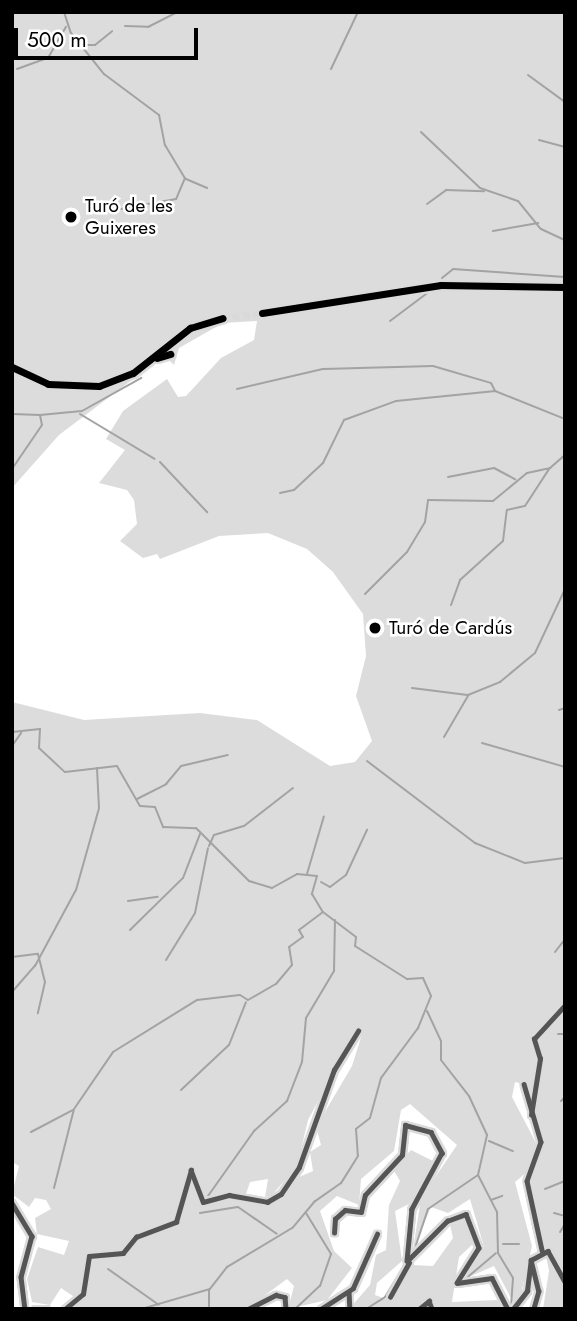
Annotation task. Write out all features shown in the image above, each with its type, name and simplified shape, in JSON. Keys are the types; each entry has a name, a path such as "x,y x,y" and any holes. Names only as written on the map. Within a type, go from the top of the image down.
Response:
{"main road":[{"path":"262,313 441,283 565,286"},
{"path":"12,368 48,385 89,389 126,379 154,359 170,350 217,319 180,338 170,350"}],"street":[{"path":"531,1116 540,1059 534,1040 565,1005"},
{"path":"65,1309 84,1292 89,1256 123,1253 136,1237 176,1222 191,1170 203,1202 229,1195 267,1202 281,1194 299,1167 334,1070 358,1031"},
{"path":"524,1084 541,1145 527,1183 542,1250 565,1282"},
{"path":"334,1233 334,1219 345,1210 360,1212 365,1195 402,1155 403,1131 411,1124 435,1133 442,1153 412,1209 409,1263"},
{"path":"12,1203 32,1236 21,1278 25,1309"},
{"path":"390,1297 409,1263 447,1221 466,1214 479,1248 457,1283 492,1278 511,1309 527,1291 531,1260 542,1250"},
{"path":"350,1309 349,1292 377,1234"},
{"path":"531,1260 539,1292 534,1309"},
{"path":"321,1309 349,1292"},
{"path":"248,1309 276,1295 284,1296 286,1309"},
{"path":"419,1309 429,1301 432,1309"},
{"path":"35,1309 47,1309"}],"shaded area":[{"path":"12,12 565,12 565,1309 543,1309 549,1271 531,1177 542,1153 541,1134 526,1085 515,1082 512,1097 536,1143 528,1171 515,1182 532,1246 521,1294 513,1302 494,1266 464,1279 484,1247 470,1199 448,1213 431,1207 413,1250 421,1198 457,1145 410,1104 401,1110 394,1151 361,1179 359,1205 337,1196 320,1211 334,1251 352,1268 327,1300 288,1309 294,1286 287,1279 246,1309 71,1309 76,1298 61,1288 50,1305 32,1302 27,1279 38,1247 64,1255 69,1241 37,1234 35,1218 51,1209 46,1200 35,1198 29,1207 12,1194 19,1166 12,1162 12,702 84,720 200,713 257,720 330,766 355,762 372,741 356,696 366,656 363,614 333,572 307,549 268,533 219,536 160,559 157,554 143,558 120,541 137,524 134,500 127,490 99,483 125,450 106,439 123,411 167,379 178,397 186,396 221,358 254,340 257,321 223,323 179,348 174,365 166,357 157,361 59,435 12,488","holes":["358,1026 363,1031 352,1066 316,1127 321,1145 310,1152 313,1171 292,1180 276,1203 244,1200 250,1182 268,1179 265,1197 272,1195 297,1166 308,1120"]},
{"path":"411,1150 433,1161 409,1204 395,1211 402,1261 377,1283 375,1295 391,1301 412,1265 433,1266 453,1238 450,1224 464,1221 473,1244 459,1257 452,1302 497,1300 504,1309 349,1309 370,1285 376,1255 386,1250 389,1205 400,1181 393,1169"}],"waterway":[{"path":"64,12 71,33 104,74 159,115 165,145 185,178 176,199 121,209"},
{"path":"125,26 148,27 178,12"},
{"path":"331,69 358,12"},
{"path":"17,69 48,58 66,27"},
{"path":"84,45 95,45 112,31"},
{"path":"528,75 565,102"},
{"path":"421,132 480,188 518,201 541,229 565,240"},
{"path":"539,140 565,147"},
{"path":"186,179 207,188"},
{"path":"427,204 446,190 484,191"},
{"path":"493,231 538,223"},
{"path":"442,278 453,269 565,277"},
{"path":"390,321 430,291"},
{"path":"237,389 323,369 433,366 491,383 495,391 565,419"},
{"path":"40,415 82,411 141,378"},
{"path":"280,493 294,490 323,463 344,420 396,401 495,391"},
{"path":"12,414 40,415 42,425 12,469"},
{"path":"80,414 155,459"},
{"path":"365,594 407,552 425,522 428,500 493,501 527,473 550,468 565,455"},
{"path":"160,462 207,512"},
{"path":"448,477 494,468 515,479"},
{"path":"451,605 460,580 503,541 507,510 525,506 549,469"},
{"path":"412,688 468,695 500,682 535,653 565,589"},
{"path":"444,737 468,696"},
{"path":"559,710 565,708"},
{"path":"12,732 40,729 39,748 65,772 117,766 140,806 155,807 163,827 196,828 249,881 272,888 297,874 317,876 312,894 323,912 356,937 355,946 407,979 423,978 431,996 418,1028 381,1078 370,1118 356,1129 358,1156 341,1183 315,1201 292,1228 227,1267 210,1289 141,1309"},
{"path":"12,746 21,733"},
{"path":"482,743 565,767"},
{"path":"137,799 166,784 181,766 228,755"},
{"path":"367,761 475,843 525,863 565,858"},
{"path":"12,992 35,966 76,890 99,808 97,768"},
{"path":"209,846 214,835 244,826 293,788"},
{"path":"307,874 324,816"},
{"path":"321,882 330,887 346,875 367,830"},
{"path":"130,930 183,878 200,834"},
{"path":"166,960 195,913 208,848"},
{"path":"128,901 158,897"},
{"path":"54,1188 74,1109 113,1052 197,1000 240,995 248,1000 276,984 292,965 289,947 303,937 299,930 323,912"},
{"path":"208,1196 254,1131 287,1101 302,1062 306,1018 334,971 335,920"},
{"path":"555,952 565,939"},
{"path":"12,957 38,954 45,982 38,1013"},
{"path":"181,1090 229,1045 246,1002"},
{"path":"427,1011 441,1041 441,1060 469,1096 487,1135 478,1175 497,1212 498,1253 513,1278 511,1305"},
{"path":"558,1034 565,1034"},
{"path":"561,1101 565,1097"},
{"path":"31,1132 73,1110"},
{"path":"489,1141 513,1151"},
{"path":"414,1251 428,1209 478,1175"},
{"path":"545,1189 565,1181"},
{"path":"491,1200 502,1196"},
{"path":"200,1213 238,1207 277,1234"},
{"path":"295,1309 320,1286 331,1254 306,1213"},
{"path":"554,1213 565,1216"},
{"path":"560,1232 565,1224"},
{"path":"503,1244 519,1244"},
{"path":"463,1281 496,1253"},
{"path":"366,1309 385,1297 407,1261"},
{"path":"108,1269 159,1305"},
{"path":"209,1290 209,1309"}],"tunnel":[{"path":"222,318 262,313"}],"place":[{"name":"Turó de les Guixeres","path":"71,217"},
{"name":"Turó de Cardús","path":"375,628"}]}
